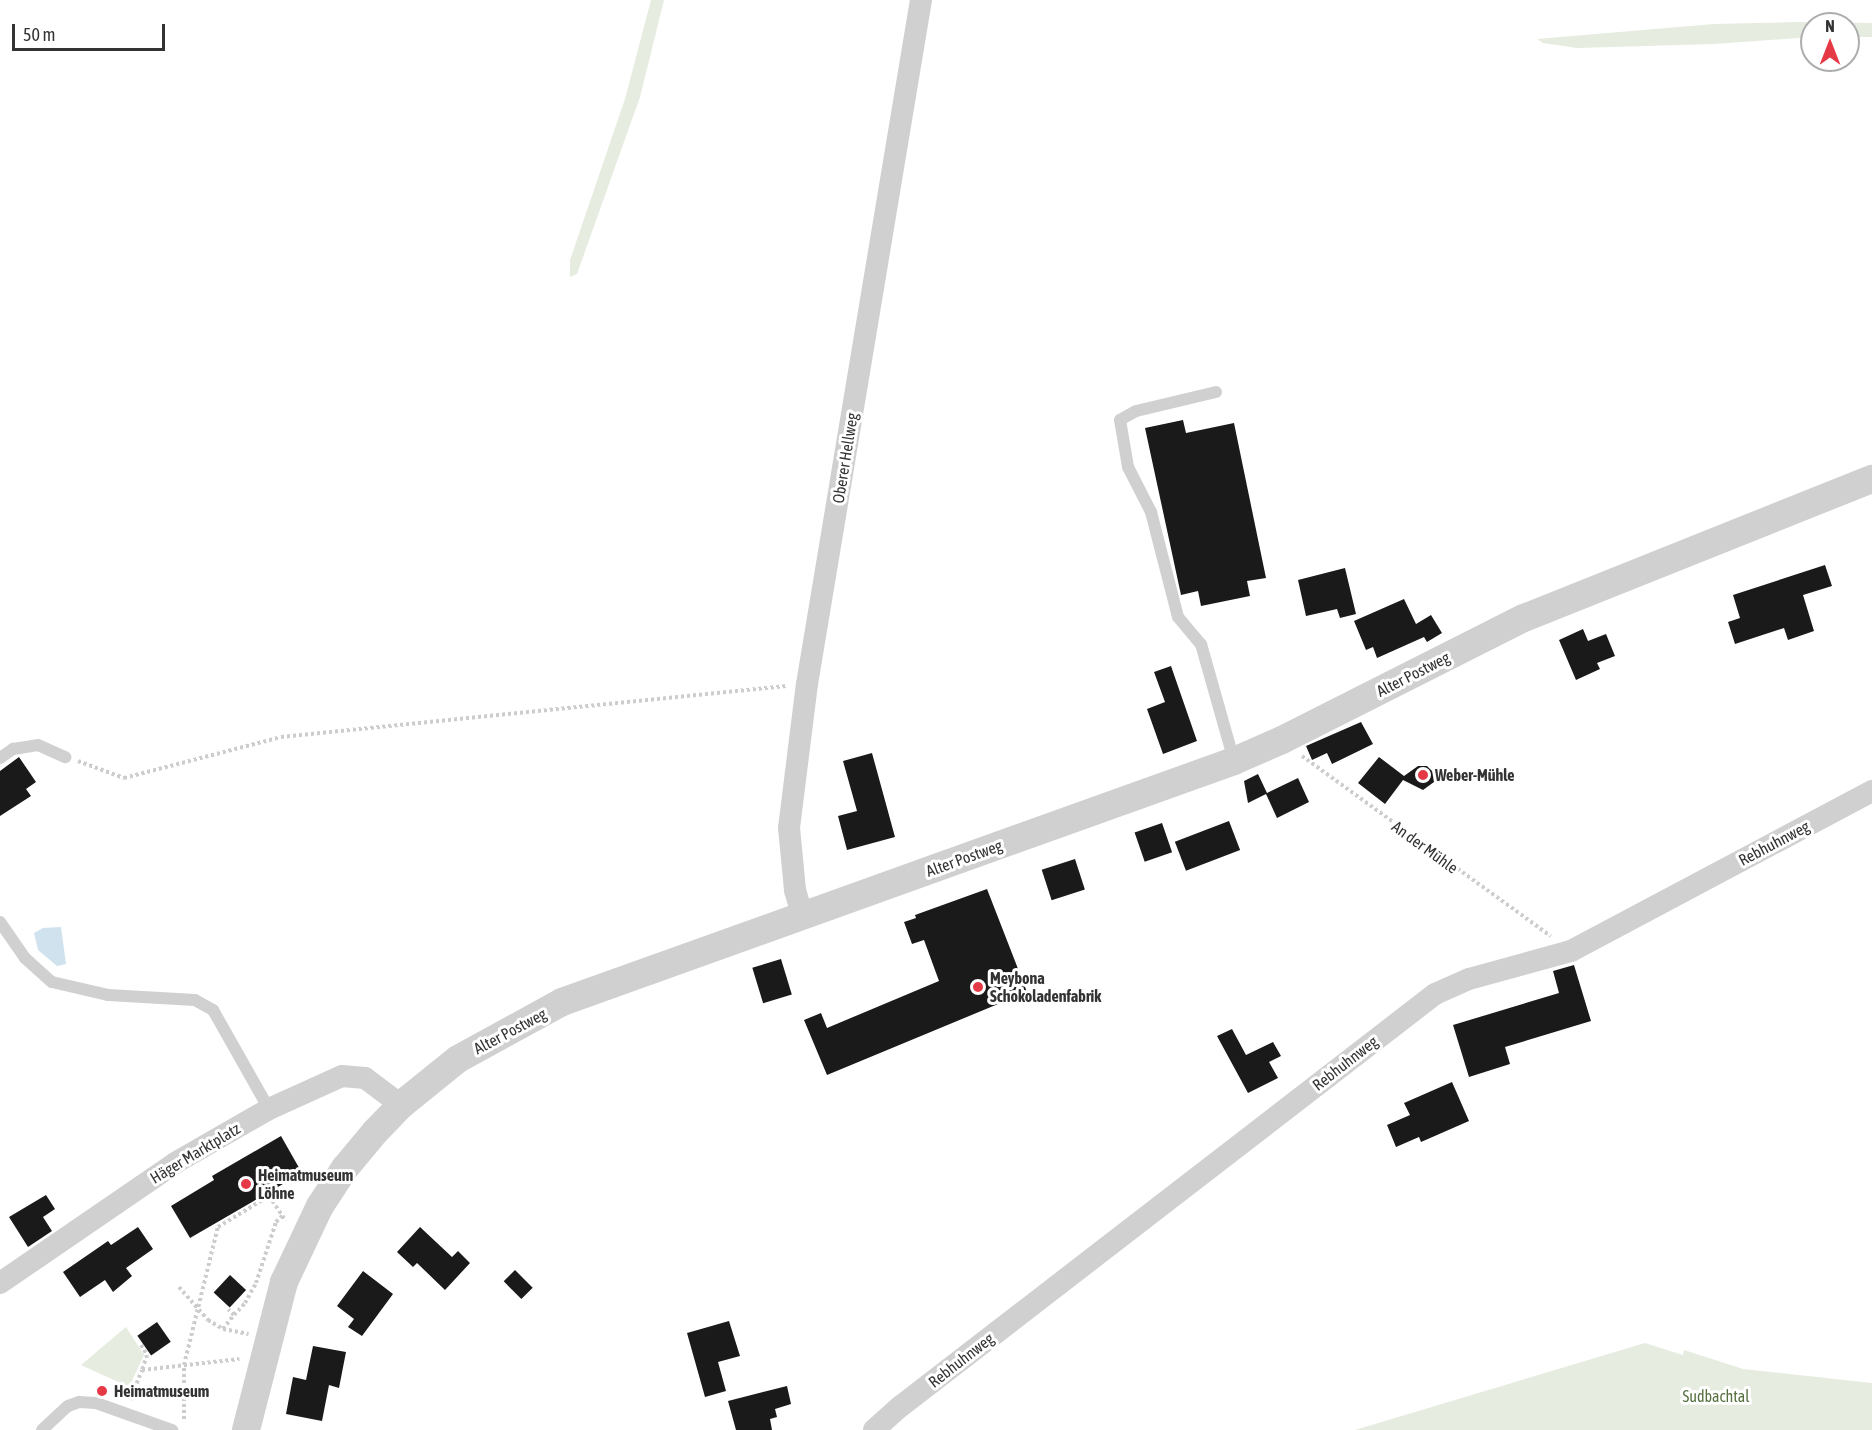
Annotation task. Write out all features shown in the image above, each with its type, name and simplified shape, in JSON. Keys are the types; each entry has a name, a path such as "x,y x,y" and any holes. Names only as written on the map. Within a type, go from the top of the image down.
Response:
{"street":[{"name":"Oberer Hellweg","path":"802,918 795,890 789,828 807,684 921,0"},
{"name":"Alter Postweg","path":"246,1430 284,1282 320,1206 345,1168 401,1105 458,1059 562,1002 802,918 1234,760 1282,740 1524,618 1872,479"},
{"name":"Rebhuhnweg","path":"874,1430 901,1406 1435,994 1469,979 1571,951 1872,790"},
{"name":"Häger Marktplatz","path":"0,1283 175,1163 269,1109 342,1076 365,1078 388,1092 401,1105"}],"lane":[{"path":"1216,392 1136,411 1120,420 1128,467 1151,512 1178,617 1201,644 1234,760"},
{"path":"0,758 13,749 38,745 66,757"},
{"path":"0,922 25,958 52,982 108,995 195,1000 213,1010 269,1109"},
{"path":"42,1430 68,1407 79,1402 96,1403 172,1430"}],"path":[{"path":"66,757 124,778 281,737 807,684"},
{"name":"An der Mühle","path":"1282,740 1334,781 1571,951"},
{"path":"180,1430 184,1420 184,1365 218,1227 269,1196 289,1224 308,1232"},
{"path":"224,1329 245,1303 256,1283 276,1222 283,1215"},
{"path":"178,1287 208,1320 267,1350"},
{"path":"228,1309 234,1315"},
{"path":"126,1413 147,1355 141,1345"},
{"path":"142,1370 244,1358 267,1350"}],"green space":[{"path":"651,0 664,0 640,97 577,274 570,277 570,260 625,99"},
{"path":"1800,22 1800,38 1714,44 1577,48 1543,43 1537,39 1714,24"},
{"path":"1860,23 1872,23 1872,37 1860,37"},
{"path":"126,1327 144,1355 129,1387 81,1365"},
{"name":"Sudbachtal","path":"1645,1343 1683,1355 1684,1350 1743,1369 1872,1383 1872,1430 1355,1430"}],"water":[{"path":"61,927 66,964 57,966 38,950 34,933 43,928"}],"building":[{"path":"1183,420 1186,433 1234,423 1266,578 1247,581 1250,596 1201,606 1198,591 1181,595 1145,428"},
{"path":"1825,565 1832,586 1803,595 1814,631 1788,640 1784,628 1735,644 1728,622 1740,618 1733,595"},
{"path":"1345,568 1356,614 1340,618 1337,609 1306,616 1298,580"},
{"path":"1404,599 1416,624 1431,615 1442,633 1427,642 1424,637 1377,658 1373,647 1366,650 1354,621"},
{"path":"1583,629 1588,641 1606,634 1615,656 1597,663 1600,669 1576,680 1559,640"},
{"path":"1171,666 1197,741 1163,754 1147,709 1165,702 1154,672"},
{"path":"1361,722 1373,744 1332,764 1327,753 1312,760 1306,746"},
{"path":"872,753 895,837 847,850 838,816 857,811 843,761"},
{"path":"19,757 36,782 26,789 31,796 0,816 0,771"},
{"path":"1379,757 1404,776 1418,766 1427,766 1434,773 1434,782 1423,790 1403,780 1385,804 1358,783"},
{"path":"1258,774 1267,793 1298,778 1309,802 1277,818 1266,794 1248,803 1244,781"},
{"path":"1229,821 1240,850 1186,871 1175,842"},
{"path":"1162,823 1172,852 1145,862 1135,832"},
{"path":"1075,859 1085,889 1052,900 1042,870"},
{"name":"Meybona Schokoladenfabrik","path":"987,889 1027,992 827,1075 804,1020 821,1013 827,1028 939,981 924,940 912,944 904,922 916,918 915,915"},
{"path":"781,959 792,994 763,1003 752,968"},
{"path":"1574,965 1591,1021 1505,1047 1510,1064 1469,1077 1453,1025 1559,993 1553,971"},
{"path":"1232,1029 1246,1055 1273,1042 1281,1056 1269,1062 1278,1078 1248,1093 1217,1036"},
{"path":"1452,1082 1469,1121 1421,1142 1419,1137 1396,1147 1387,1125 1410,1115 1404,1103"},
{"name":"Heimatmuseum Löhne","path":"281,1136 302,1173 190,1238 171,1206 214,1180 212,1176"},
{"path":"46,1195 55,1209 43,1217 52,1231 28,1247 9,1217"},
{"path":"138,1227 153,1249 126,1268 132,1276 113,1292 105,1280 80,1297 63,1272 108,1241 111,1245"},
{"path":"420,1227 452,1257 458,1251 470,1263 445,1290 417,1263 413,1267 397,1252"},
{"path":"515,1270 533,1288 521,1299 504,1281"},
{"path":"363,1271 393,1294 362,1336 348,1327 354,1319 337,1306"},
{"path":"230,1275 246,1290 230,1308 214,1293"},
{"path":"729,1321 740,1356 718,1362 726,1391 705,1397 687,1333"},
{"path":"157,1322 171,1342 151,1355 137,1336"},
{"path":"313,1346 346,1352 339,1388 329,1385 322,1421 286,1414 293,1377 306,1380"},
{"path":"787,1386 791,1404 775,1409 777,1417 770,1419 772,1430 736,1430 728,1401"}],"place":[{"name":"Weber-Mühle","path":"1423,775"},
{"name":"Meybona Schokoladenfabrik","path":"978,987"},
{"name":"Heimatmuseum Löhne","path":"246,1184"},
{"name":"Heimatmuseum","path":"102,1391"}]}
